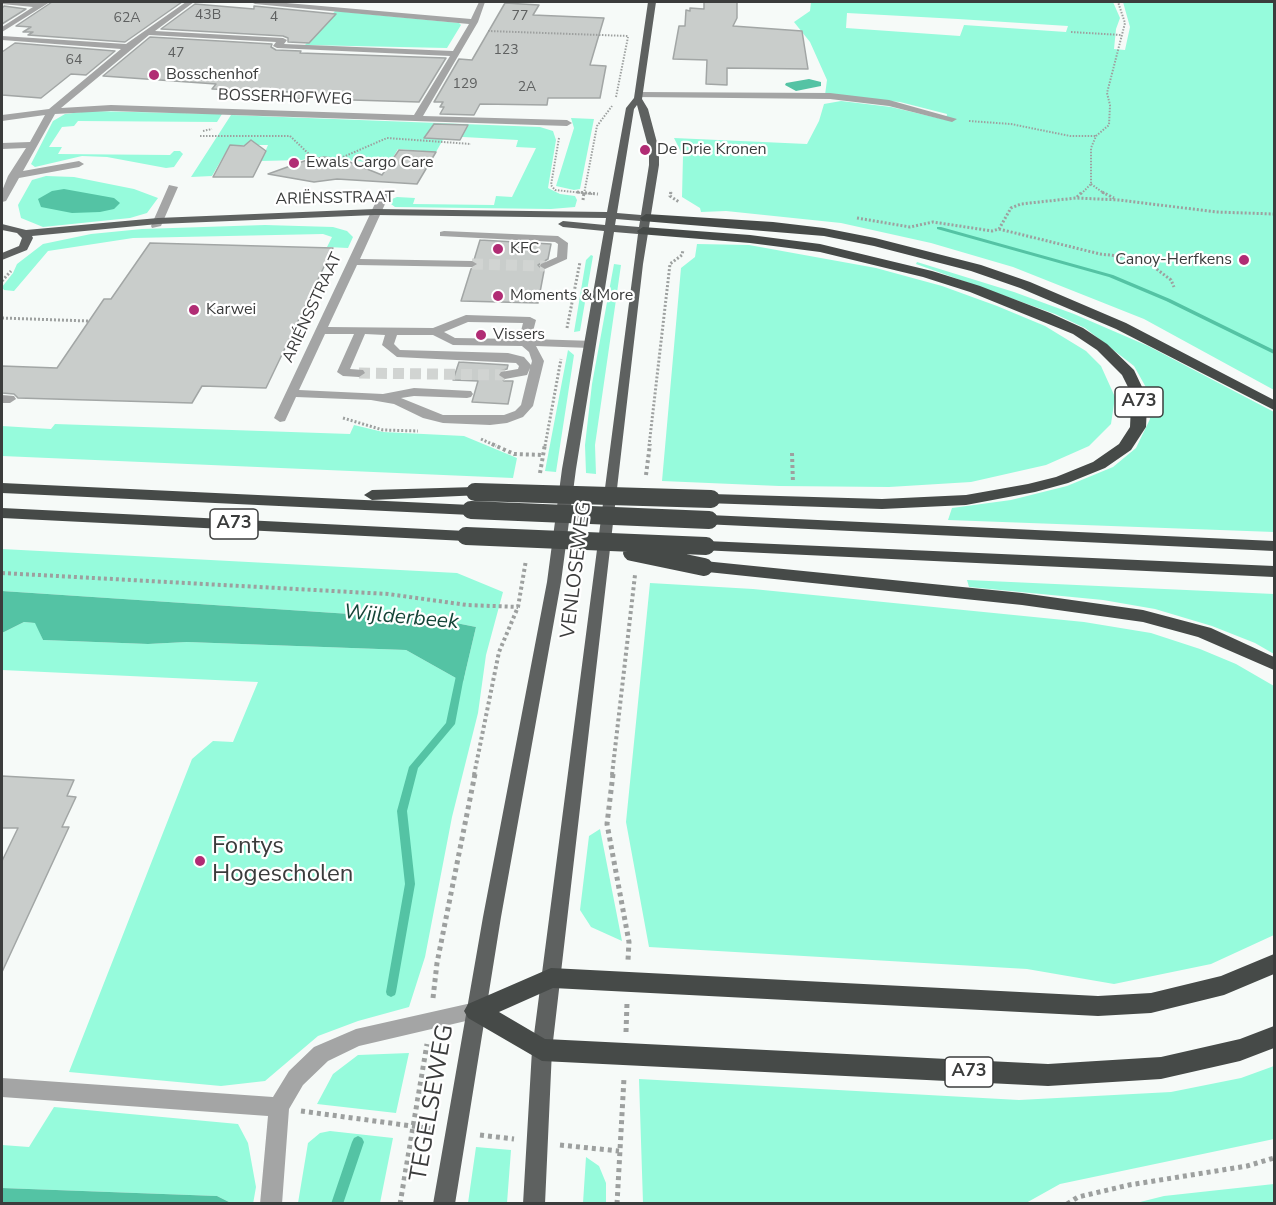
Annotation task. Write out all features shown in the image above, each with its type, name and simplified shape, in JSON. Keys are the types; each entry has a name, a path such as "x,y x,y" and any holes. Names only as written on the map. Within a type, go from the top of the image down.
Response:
{"highway":[{"path":"645,224 763,225 824,232 885,244 976,268 1025,285 1111,321 1275,406"},
{"name":"A73","path":"208,498 475,492 882,504 966,500 1029,489 1062,480 1099,465 1125,447 1138,427 1139,405 1136,389 1129,373 1102,347 1045,316 975,289 916,271 820,248 645,224"},
{"name":"A73","path":"2,488 1275,546"},
{"name":"A73","path":"2,513 1275,572"},
{"name":"A73","path":"577,541 704,567 1022,599 1143,616 1204,632 1275,664"},
{"path":"476,1011 551,978 1098,1006 1151,1003 1224,985 1275,964"},
{"path":"476,1011 542,1050"},
{"name":"A73","path":"542,1050 1048,1076 1161,1068 1240,1050 1275,1037"}],"main road":[{"name":"VENLOSEWEG","path":"476,1011 554,582 569,469 610,221 630,108 639,97 652,2"},
{"name":"VENLOSEWEG","path":"542,1050 597,593 654,165 654,150 644,108 639,97"},
{"name":"ARIËNSSTRAAT","path":"26,238 157,223 373,216 559,219 645,224"},
{"path":"2,227 12,228 26,238 15,252 2,257"},
{"name":"TEGELSEWEG","path":"444,1203 476,1011"},
{"path":"534,1203 542,1050"}],"street":[{"path":"2,2 43,3"},
{"path":"2,200 52,111 128,47 190,2"},
{"path":"255,2 474,22"},
{"path":"356,12 363,2"},
{"path":"418,117 474,22 482,2"},
{"path":"2,30 6,24 43,3"},
{"path":"149,33 283,40 278,46 455,54"},
{"path":"2,38 128,47"},
{"path":"639,97 830,96 889,103 952,119"},
{"name":"BOSSERHOFWEG","path":"2,118 52,111 111,108 564,123"},
{"path":"2,146 32,145"},
{"path":"14,176 80,164"},
{"path":"157,223 172,187"},
{"name":"ARIÉNSSTRAAT","path":"280,418 385,193"},
{"path":"444,234 558,239 563,243 562,259 545,266"},
{"path":"352,262 472,264"},
{"path":"321,330 435,332 466,318 530,320 524,342"},
{"path":"359,373 343,372 361,331"},
{"path":"392,332 388,345 397,353 508,357 520,360 525,365 523,372 505,375"},
{"path":"435,332 453,341 590,344"},
{"path":"292,393 398,401 427,415 443,419 490,421 507,419 519,414 527,406 538,361 534,351 524,342"},
{"path":"380,398 414,392 467,394"},
{"path":"271,1203 279,1107 296,1078 321,1054 356,1038 476,1011"},
{"path":"2,1088 279,1107"}],"path":[{"path":"1076,198 1091,184 1091,148 1096,136 1108,125 1110,105 1107,93 1125,23 1118,2"},
{"path":"469,30 628,35 615,103 597,126 584,194 588,246 580,262 540,476"},
{"path":"1071,32 1121,35"},
{"path":"952,119 1011,124 1070,136 1096,136"},
{"path":"564,123 551,185 562,193 584,194"},
{"path":"200,136 290,136 311,156"},
{"path":"344,157 387,138 471,144"},
{"path":"1091,184 1105,194 1120,200"},
{"path":"999,229 1011,208 1038,200 1076,198 1120,200 1216,212 1275,214"},
{"path":"856,218 910,227 933,222 971,229 992,231 999,229 1100,254 1137,258 1150,264 1171,280 1174,287"},
{"path":"2,318 88,321"},
{"path":"792,453 793,479"},
{"path":"430,1021 437,963 499,652 518,607 527,550"},
{"path":"2,573 388,594 467,605 518,607"},
{"name":"TEGELSEWEG","path":"400,1203 430,1021"},
{"path":"617,1203 619,1151"},
{"path":"1067,1203 1078,1197 1129,1185 1247,1166 1275,1158"}],"shaded area":[{"path":"811,2 1113,2 1120,18 1116,29 1114,49 1125,50 1130,27 1123,2 1274,2 1274,390 1144,319 1013,267 931,243 841,223 726,211 701,212 700,208 682,197 683,156 674,138 807,144 819,121 824,104 841,101 891,107 946,120 947,114 900,102 825,95 827,80 810,42 794,22 810,11","holes":["847,13 1068,26 1066,32 964,25 960,36 846,28"]},
{"path":"335,11 461,25 447,48 305,45"},
{"path":"90,111 222,114 217,122 78,121 74,126 62,127 49,147 62,147 58,154 170,155 174,151 180,151 183,154 174,167 166,168 107,157 82,156 35,167 31,164 53,121 65,114"},
{"path":"231,115 540,127 553,131 556,140 548,188 560,194 575,196 577,200 575,207 551,209 395,207 387,201 397,197 415,198 413,204 494,205 496,196 512,197 536,148 516,147 518,140 445,136 436,152 398,149 389,164 313,157 302,160 261,161 268,145 230,145 212,176 191,177"},
{"path":"571,118 594,119 580,189 574,190 556,186 574,128"},
{"path":"46,176 74,177 134,189 158,198 147,213 130,218 43,227 21,218 18,205 32,180"},
{"path":"265,225 333,227 347,231 353,237 348,248 327,247 332,237 323,234 133,238 48,251 14,291 4,290 2,287 17,264 43,244 91,234 142,229"},
{"path":"697,244 749,245 876,268 942,286 1045,326 1086,351 1101,366 1115,397 1111,424 1089,446 1046,465 971,482 889,487 779,486 662,481 681,268 695,257"},
{"path":"591,255 593,256 580,331 574,332 586,260"},
{"path":"917,262 1014,292 1074,314 1148,346 1274,412 1274,532 948,520 952,508 1011,500 1067,486 1113,467 1136,448 1150,419 1148,391 1134,366 1085,328 1055,314 916,264"},
{"path":"614,264 621,265 595,445 596,474 586,473 585,445 592,384"},
{"path":"568,350 574,355 556,472 545,471"},
{"path":"55,424 350,434 354,425 383,432 464,436 517,458 513,478 2,456 2,426 51,429"},
{"path":"2,549 457,573 503,592 486,655 478,713 452,817 425,957 409,1007 358,1021 318,1036 265,1081 221,1086 69,1072 192,759 213,741 233,742 258,682 2,670 2,633 24,622 36,623 43,640 148,644 187,642 406,650 463,682 476,627 441,620 2,591"},
{"path":"967,580 1274,594 1274,654 1255,643 1212,626 1155,609 1103,600 969,587"},
{"path":"650,583 753,589 1084,622 1151,633 1236,664 1274,686 1274,935 1211,964 1114,984 1027,969 649,947 626,822"},
{"path":"600,829 622,941 591,927 580,910 589,836"},
{"path":"409,1053 396,1113 317,1104 333,1074 358,1055"},
{"path":"1274,1066 1274,1139 1060,1184 1026,1203 643,1203 639,1079 1019,1100 1171,1092 1241,1078"},
{"path":"54,1107 238,1124 248,1143 256,1187 253,1204 231,1203 217,1196 2,1188 2,1145 29,1147"},
{"path":"330,1131 393,1138 380,1203 298,1203 308,1143 320,1133"},
{"path":"476,1147 511,1150 507,1203 468,1203"},
{"path":"586,1157 599,1166 606,1183 606,1203 583,1203"},
{"path":"1274,1184 1274,1203 1136,1203 1164,1196"}],"water":[{"path":"809,79 821,82 821,86 796,91 785,85 786,83"},
{"path":"64,189 114,198 120,203 114,209 100,212 72,213 41,207 38,199 52,191"},
{"path":"2,591 441,620 476,627 463,682 406,650 187,642 148,644 43,640 35,623 24,622 2,633"},
{"path":"2,1188 217,1196 231,1203 2,1203"}],"building":[{"path":"52,2 182,2 125,42 28,35 33,32 23,32 31,27 16,26"},
{"path":"704,2 737,2 737,18 733,26 802,31 808,69 727,68 727,85 706,84 707,60 673,59 679,26 685,26 686,10 704,9"},
{"path":"505,3 539,5 533,15 604,18 590,65 606,66 600,98 548,98 547,105 480,104 474,115 440,114 444,107 440,107 443,102 434,102 459,59 472,60"},
{"path":"195,4 254,9 254,6 336,14 309,43 288,42 288,38 283,36 161,29"},
{"path":"4,6 26,9 2,24"},
{"path":"150,37 272,44 271,47 276,50 301,51 300,53 446,58 419,102 285,98 290,92 212,89 216,84 103,76"},
{"path":"15,43 115,51 86,75 71,74 41,98 2,95 2,52"},
{"path":"434,124 468,125 460,140 424,138"},
{"path":"251,140 266,151 253,177 213,177 230,145 244,146"},
{"path":"399,150 436,152 417,184 337,179 314,182 268,174 307,160 324,157 342,159 382,175"},
{"path":"480,240 551,244 548,259 538,265 544,271 538,303 461,301 471,269 479,265 474,260"},
{"path":"150,243 333,248 266,388 202,386 192,403 18,398 14,394 2,393 2,366 57,368 104,299 111,299"},
{"path":"459,362 508,365 507,369 499,371 497,375 504,381 513,381 508,404 472,402 478,381 453,380"},
{"path":"2,776 74,780 67,796 76,797 62,827 69,827 2,972 2,861 18,828 2,828"}],"waterway":[{"path":"939,228 1111,276 1168,300 1274,352"},
{"name":"Wijlderbeek","path":"391,992 410,884 402,811 414,767 450,724 461,671"},
{"name":"Wijlderbeek","path":"337,1204 358,1142"}],"tunnel":[{"path":"472,264 545,266"},
{"path":"359,373 505,375"}],"place":[{"name":"Bosschenhof","path":"154,75"},
{"name":"De Drie Kronen","path":"645,150"},
{"name":"Ewals Cargo Care","path":"294,163"},
{"name":"KFC","path":"498,249"},
{"name":"Canoy-Herfkens","path":"1244,260"},
{"name":"Moments & More","path":"498,296"},
{"name":"Karwei","path":"194,310"},
{"name":"Vissers","path":"481,335"},
{"name":"Fontys Hogescholen","path":"200,861"}]}
